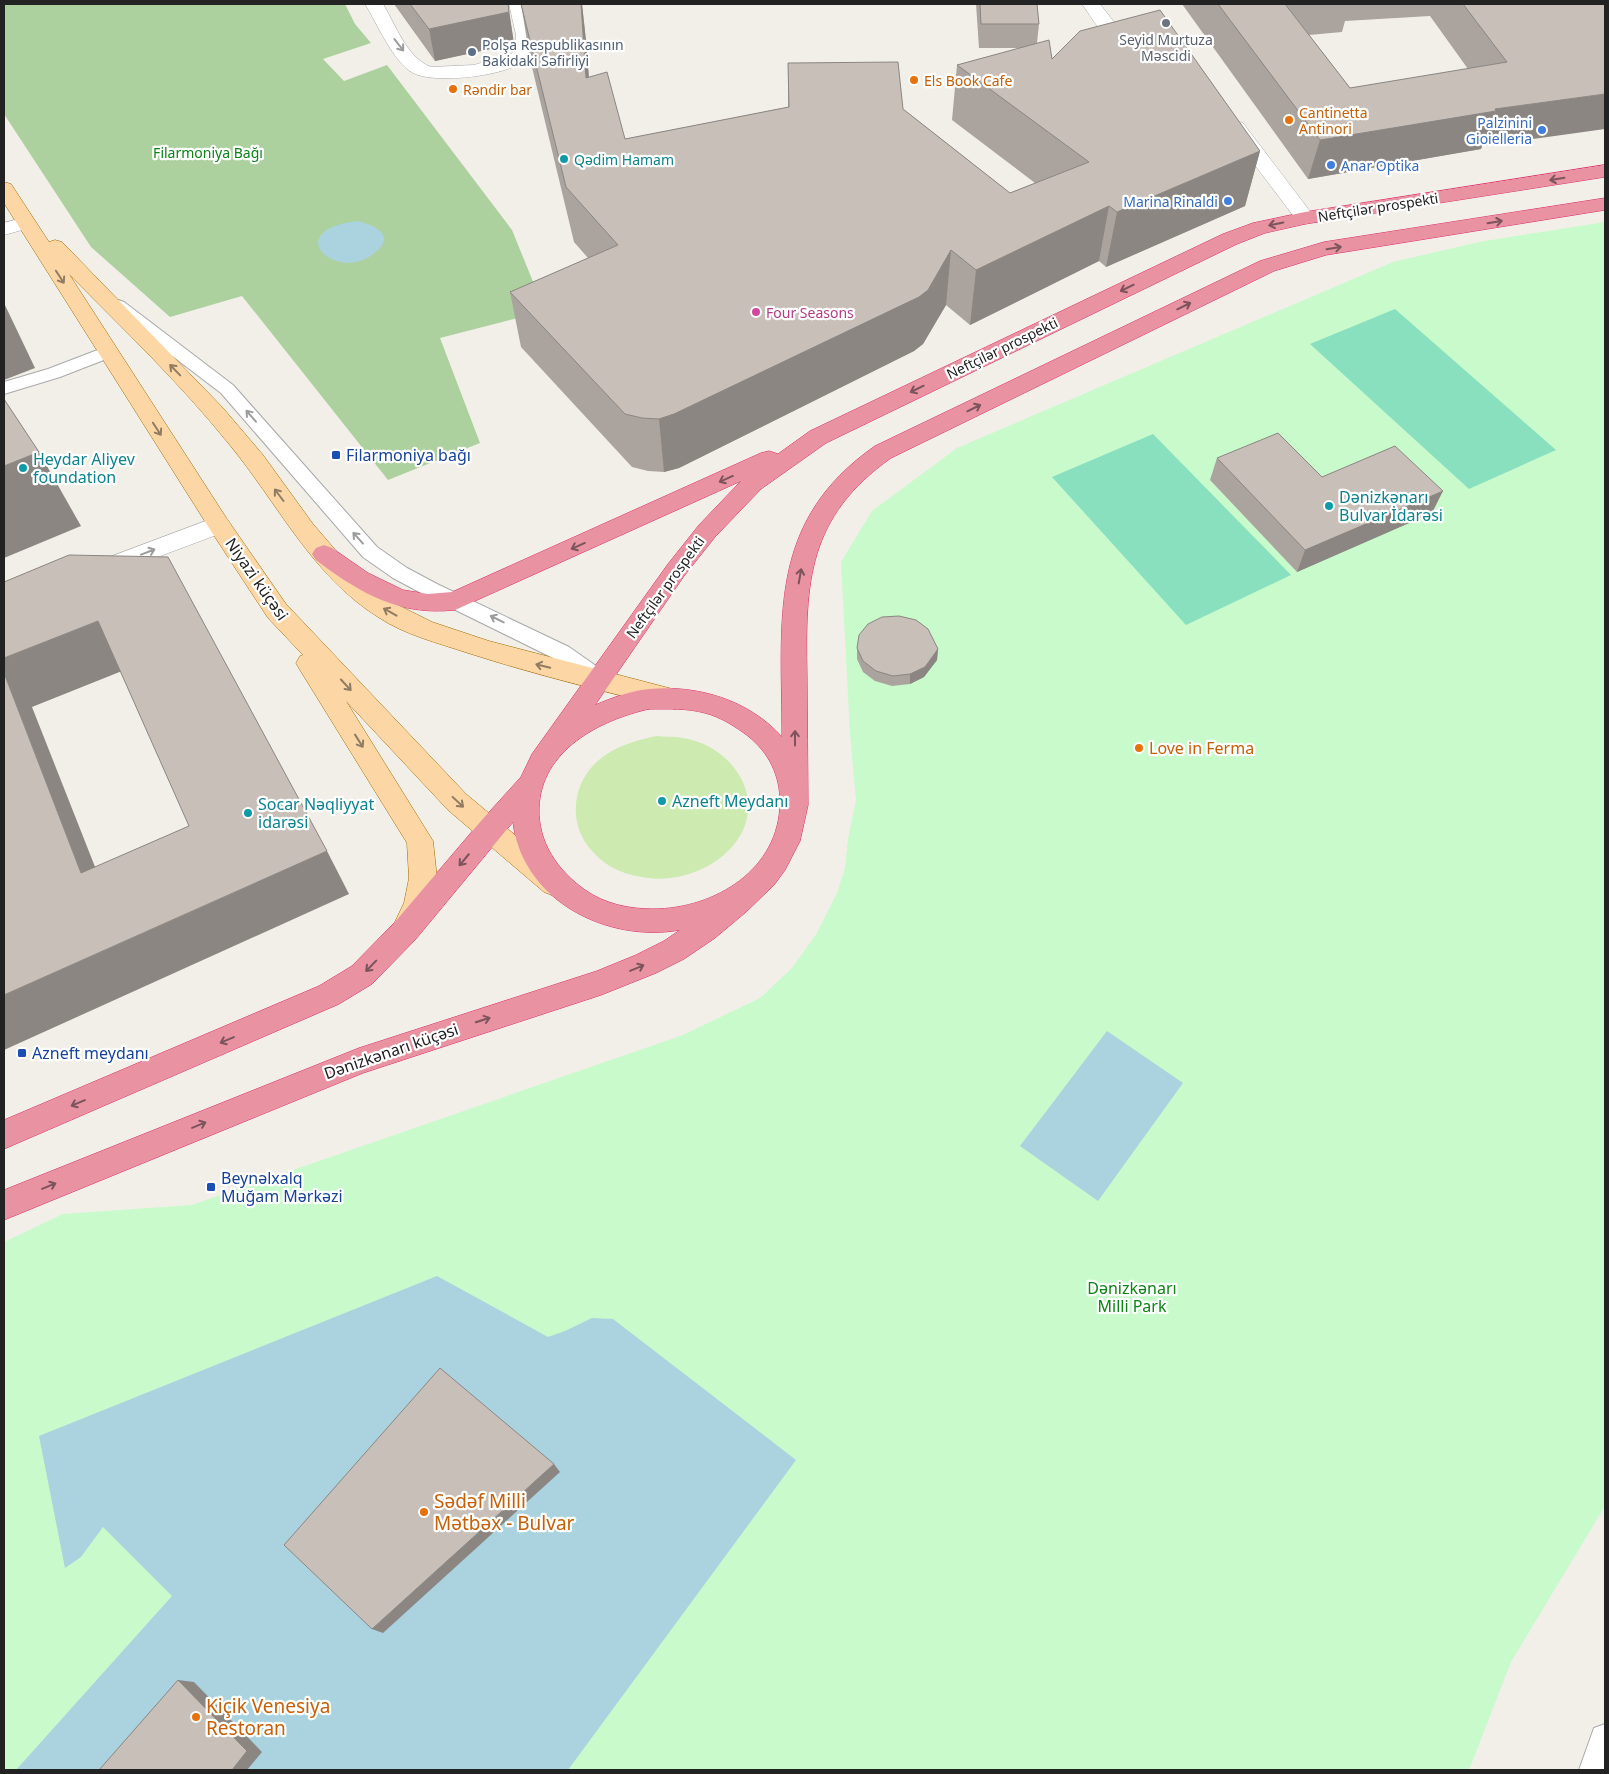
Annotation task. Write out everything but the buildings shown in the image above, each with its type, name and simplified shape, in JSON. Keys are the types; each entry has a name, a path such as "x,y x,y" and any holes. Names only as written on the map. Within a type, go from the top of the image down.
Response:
{"highway":[{"name":"Neftçilər prospekti","path":"536,773 599,679 676,570 707,530 753,483 818,437 1230,238 1260,228 1305,218 1605,171"},
{"path":"536,773 526,808 528,832 535,854 549,875 568,894 587,906 608,914 656,921 680,919 704,913 726,904 747,892 764,876 781,854 791,830 795,805 794,608 802,564 814,530 829,502 846,480 864,464 883,452 1267,266 1324,249 1605,204"},
{"path":"324,554 371,586 400,598 427,603 455,601 818,437"},
{"path":"4,1135 329,995 362,975 405,931 536,773 556,743 569,732 598,714 623,704 648,699 702,702 727,711 750,723 769,740 783,759 792,781 795,805"},
{"name":"Dənizkənarı küçəsi","path":"4,1205 359,1061 601,982 646,964 674,950 705,929 736,904 764,876"}],"main road":[{"path":"15,206 195,390 238,439 324,554 346,578 386,610 431,632 499,654 675,699"},
{"name":"Niyazi küçəsi","path":"15,206 219,525 277,611 457,802 568,894"},
{"path":"277,611 420,841 424,878 418,903 405,931"}],"street":[{"path":"374,4 393,37 417,68 425,73 436,75 461,73 492,66 514,59 523,53 527,45 518,4"},
{"path":"1091,4 1108,29 1123,42 1154,54"},
{"path":"1223,110 1305,218"},
{"path":"4,229 15,206"},
{"path":"77,578 219,525"}],"lane":[{"path":"96,290 227,389 370,552 400,573 562,653 599,679"},
{"path":"4,388 54,373 108,352"},
{"path":"1594,1770 1605,1739"}],"green space":[{"name":"Filarmoniya Bağı","path":"4,4 345,4 355,24 371,43 323,59 344,81 387,65 512,230 545,311 440,338 480,443 388,480 242,296 170,317 91,247 4,114"},
{"name":"Dənizkənarı Milli Park","path":"1605,222 1605,1506 1511,1662 1469,1770 4,1770 4,1242 63,1214 192,1205 683,1035 760,998 792,968 817,933 837,893 845,868 848,839 856,800 850,734 841,562 872,511 957,448 1393,262 1479,242"},
{"path":"1395,309 1556,450 1469,489 1310,344"},
{"path":"1153,434 1291,575 1186,625 1052,477"},
{"path":"656,736 683,738 698,742 725,758 743,782 748,812 744,828 737,841 715,862 687,875 657,879 635,876 609,866 593,852 584,840 578,828 576,814 576,800 580,787 595,763 619,748"}],"water":[{"path":"358,221 369,224 382,234 384,238 383,243 379,249 364,260 348,263 334,260 323,253 318,244 321,235 334,226"},
{"path":"1107,1031 1183,1083 1098,1201 1020,1146"},
{"path":"437,1276 548,1337 592,1318 613,1319 796,1460 568,1770 16,1770 172,1596 103,1527 81,1557 65,1568 39,1436"}],"place":[{"name":"Seyid Murtuza Məscidi","path":"1166,23"},
{"name":"Polşa Respublikasının Bakidaki Səfirliyi","path":"472,52"},
{"name":"Els Book Cafe","path":"914,80"},
{"name":"Rəndir bar","path":"453,89"},
{"name":"Cantinetta Antinori","path":"1289,120"},
{"name":"Palzinini Gioielleria","path":"1542,130"},
{"name":"Qədim Hamam","path":"564,159"},
{"name":"Anar Optika","path":"1331,165"},
{"name":"Marina Rinaldi","path":"1228,201"},
{"name":"Four Seasons","path":"756,312"},
{"name":"Filarmoniya bağı","path":"336,455"},
{"name":"Heydar Aliyev foundation","path":"23,468"},
{"name":"Dənizkənarı Bulvar İdarəsi","path":"1329,506"},
{"name":"Love in Ferma","path":"1139,748"},
{"name":"Azneft Meydanı","path":"662,801"},
{"name":"Socar Nəqliyyat idarəsi","path":"248,813"},
{"name":"Azneft meydanı","path":"22,1053"},
{"name":"Beynəlxalq Muğam Mərkəzi","path":"211,1187"},
{"name":"Sədəf Milli Mətbəx - Bulvar","path":"424,1512"},
{"name":"Kiçik Venesiya Restoran","path":"196,1717"}]}
